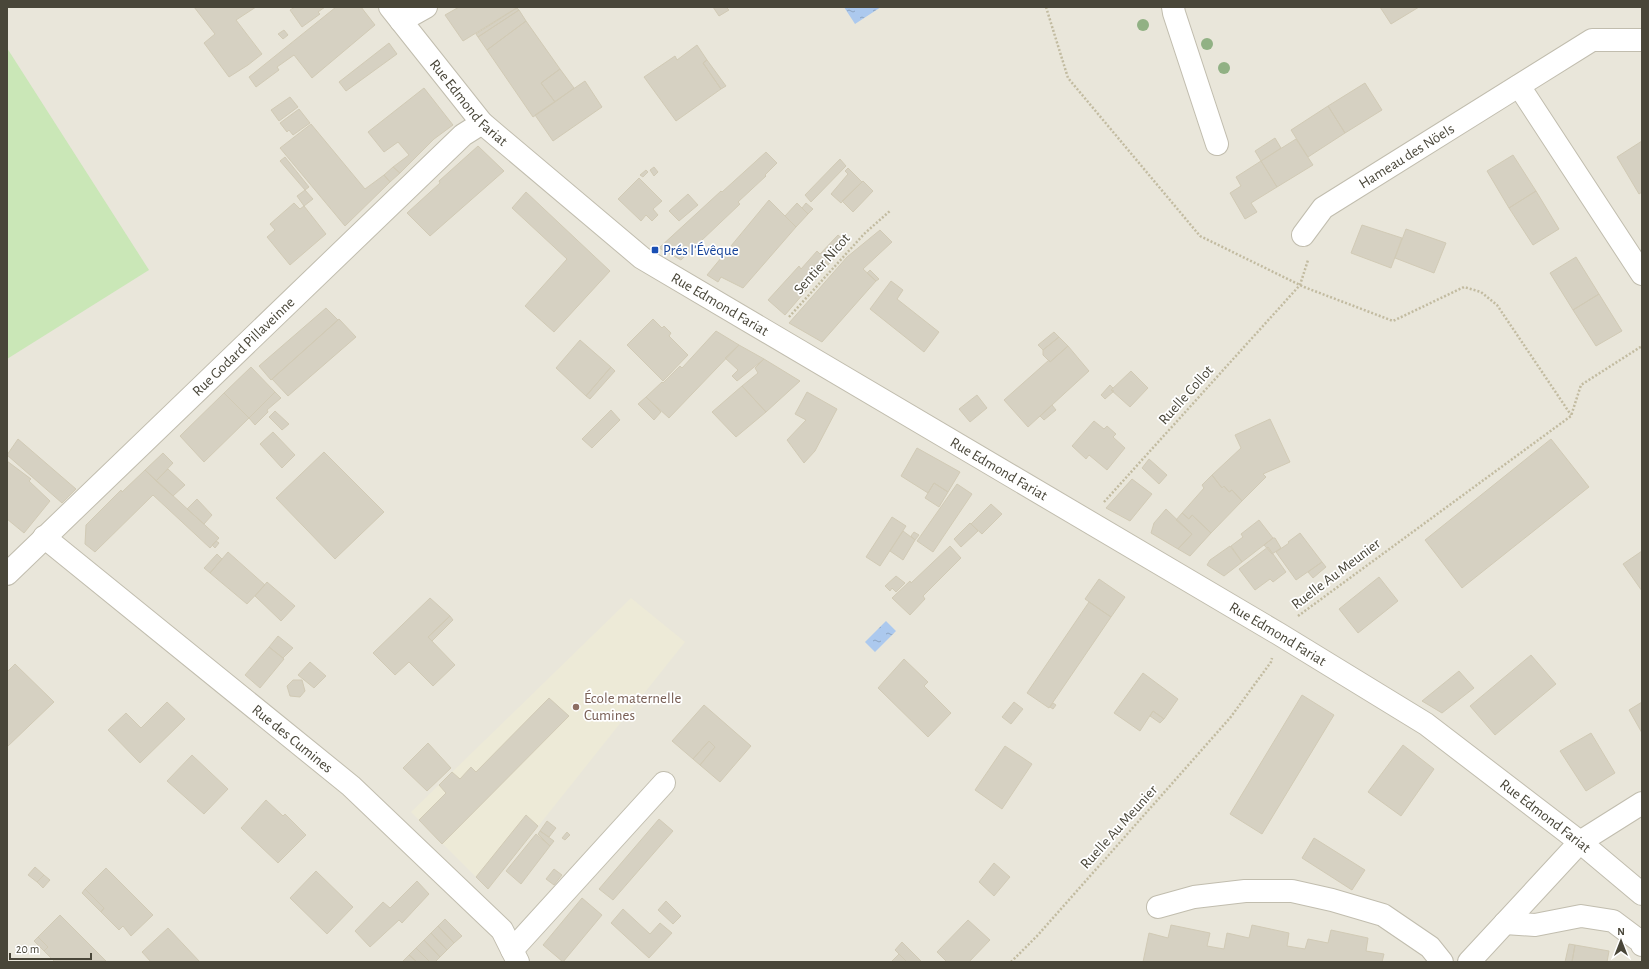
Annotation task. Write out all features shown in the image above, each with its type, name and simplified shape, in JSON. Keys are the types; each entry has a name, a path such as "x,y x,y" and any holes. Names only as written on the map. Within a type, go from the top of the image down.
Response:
{"street":[{"path":"395,14 426,7"},
{"path":"1173,7 1217,144"},
{"name":"Rue Edmond Fariat","path":"395,14 482,123 642,258 1088,520 1426,724 1580,842 1642,894"},
{"name":"Hameau des Nöels","path":"1303,235 1323,208 1592,40 1642,40"},
{"path":"1519,86 1642,274"},
{"name":"Rue Godard Pillaveinne","path":"7,574 464,135 482,123"},
{"name":"Rue des Cumines","path":"44,537 351,786 502,930 515,956"},
{"path":"515,956 664,783"},
{"path":"1469,962 1580,842 1642,803"},
{"path":"1158,907 1194,897 1245,891 1292,891 1332,900 1383,916 1430,947 1442,962"},
{"path":"1505,923 1535,925 1580,916 1613,921 1641,942 1642,945"}],"path":[{"name":"Sentier Nicot","path":"772,335 864,234 891,210"},
{"name":"Ruelle Collot","path":"1088,520 1300,285"},
{"name":"Ruelle Au Meunier","path":"1011,962 1037,936 1230,718 1271,662 1279,634 1302,612 1571,416 1580,385 1642,346"}],"shaded area":[{"path":"7,7 1642,7 1642,962 7,962"},
{"name":"École maternelle Cumines","path":"631,598 685,642 488,889 411,812"}],"green space":[{"path":"7,48 149,270 7,359"}],"water":[{"path":"844,7 881,7 855,24"},
{"path":"886,621 896,631 875,652 865,642"}],"building":[{"path":"194,7 256,7 236,20 262,54 229,77 204,43 215,34"},
{"path":"295,7 325,7 318,12 320,14 302,27 290,10"},
{"path":"336,7 361,7 375,25 312,78 294,55 277,67 279,70 256,87 249,77"},
{"path":"459,7 518,7 463,41 445,15"},
{"path":"713,7 726,7 729,10 719,16"},
{"path":"1380,7 1419,7 1391,24"},
{"path":"517,8 519,10 478,37 476,34"},
{"path":"519,10 526,21 487,50 478,37"},
{"path":"526,21 560,69 541,83 555,102 533,117 487,50"},
{"path":"284,30 288,35 283,39 278,34"},
{"path":"389,43 397,54 346,91 339,82"},
{"path":"697,45 707,60 703,63 721,89 676,121 644,77 675,56 677,60"},
{"path":"707,60 726,86 721,89 703,63"},
{"path":"560,69 574,88 555,102 541,83"},
{"path":"585,81 602,107 553,141 535,115"},
{"path":"1365,83 1382,110 1345,133 1328,106"},
{"path":"424,88 453,125 434,139 400,173 393,167 409,155 398,142 384,152 368,132"},
{"path":"290,97 298,107 279,121 271,110"},
{"path":"1328,106 1345,133 1308,157 1291,130"},
{"path":"299,109 310,123 293,135 289,130 287,132 280,123"},
{"path":"311,124 365,189 384,175 390,182 345,226 280,148"},
{"path":"1275,138 1281,148 1261,161 1255,151"},
{"path":"1296,139 1313,165 1277,187 1261,161"},
{"path":"1642,141 1642,192 1639,194 1617,157"},
{"path":"478,146 504,171 430,236 407,213 440,183 439,181"},
{"path":"766,152 777,163 765,175 766,176 738,202 740,204 681,260 659,248 721,191 722,192"},
{"path":"1513,155 1536,191 1509,208 1487,171"},
{"path":"285,157 309,187 305,190 280,161"},
{"path":"840,159 846,166 811,202 805,195"},
{"path":"1261,161 1277,187 1251,203 1257,212 1245,219 1230,193 1241,186 1236,177"},
{"path":"393,167 400,173 390,182 384,175"},
{"path":"654,167 658,172 654,176 650,170"},
{"path":"848,168 862,182 841,203 831,194 848,174 845,171"},
{"path":"646,170 648,172 643,177 640,175"},
{"path":"639,178 662,201 653,209 658,215 652,221 646,215 641,221 618,199"},
{"path":"863,181 873,191 853,212 842,201"},
{"path":"305,190 313,199 304,206 297,196"},
{"path":"1536,191 1559,229 1533,245 1509,208"},
{"path":"526,192 610,271 554,332 525,306 567,259 512,208"},
{"path":"688,194 698,205 679,221 669,211"},
{"path":"769,200 796,227 743,288 721,277 718,282 707,275"},
{"path":"294,203 300,209 304,206 326,234 290,265 267,237 275,230 270,224"},
{"path":"797,203 808,214 796,227 785,216"},
{"path":"806,203 813,209 808,214 802,208"},
{"path":"1362,225 1402,238 1391,268 1351,253"},
{"path":"1406,229 1446,243 1434,273 1395,258"},
{"path":"880,230 892,242 863,269 876,281 822,342 789,323 847,257"},
{"path":"838,235 847,243 785,315 768,300 799,266 801,269 817,251 820,254"},
{"path":"1576,257 1599,294 1573,310 1550,273"},
{"path":"870,270 879,279 876,281 867,273"},
{"path":"891,281 903,290 897,299 939,332 924,352 870,309"},
{"path":"1599,294 1622,331 1596,346 1573,310"},
{"path":"326,308 338,320 271,380 259,366"},
{"path":"339,319 356,337 288,396 272,379"},
{"path":"653,319 662,328 664,326 671,333 669,336 688,355 663,381 627,345"},
{"path":"716,331 739,345 669,418 646,397 680,366 682,368"},
{"path":"1054,332 1059,337 1043,350 1038,345"},
{"path":"1059,337 1068,346 1050,362 1043,355 1043,350"},
{"path":"580,340 611,367 586,396 556,368"},
{"path":"739,345 764,359 737,381 732,376 738,370 725,358"},
{"path":"1068,346 1089,371 1028,427 1004,400 1049,360 1050,362"},
{"path":"764,359 800,381 766,412 742,386 758,373 755,368"},
{"path":"251,367 275,392 249,418 224,393"},
{"path":"611,367 615,371 590,399 586,396"},
{"path":"1131,371 1148,388 1130,407 1111,390"},
{"path":"1110,385 1113,388 1111,390 1114,391 1105,399 1101,395"},
{"path":"742,386 766,412 736,437 712,412"},
{"path":"275,392 281,398 267,410 268,412 255,425 249,418"},
{"path":"807,392 837,409 815,451 804,463 787,440 806,420 795,414"},
{"path":"224,393 249,418 204,462 180,436"},
{"path":"977,395 987,408 970,422 959,409"},
{"path":"646,397 661,412 654,420 638,404"},
{"path":"1052,405 1056,410 1044,420 1040,416"},
{"path":"611,410 620,420 592,448 582,439"},
{"path":"275,411 289,424 282,430 269,417"},
{"path":"1270,419 1290,462 1263,474 1266,477 1242,501 1232,490 1229,492 1224,486 1222,488 1212,475 1241,448 1235,435"},
{"path":"1094,421 1104,429 1107,426 1116,434 1113,437 1125,448 1107,470 1089,455 1086,459 1072,446"},
{"path":"273,432 295,455 282,468 260,444"},
{"path":"18,439 76,489 62,503 7,455"},
{"path":"1551,439 1589,487 1462,588 1425,540"},
{"path":"917,448 960,472 948,492 934,483 928,493 901,476"},
{"path":"324,452 384,512 335,559 276,498"},
{"path":"163,453 173,463 156,481 145,470"},
{"path":"1149,459 1167,475 1159,484 1142,468"},
{"path":"7,461 31,479 29,481 50,501 24,533 7,519"},
{"path":"168,469 185,485 173,496 156,481"},
{"path":"145,470 219,538 210,548 153,495 95,552 85,544 86,525 121,490 122,492"},
{"path":"1212,475 1222,488 1224,486 1229,492 1232,490 1242,501 1211,533 1192,515 1189,519 1182,513 1204,488 1202,485"},
{"path":"1132,479 1152,494 1130,521 1106,508"},
{"path":"934,483 948,492 939,507 925,498"},
{"path":"957,484 972,494 933,552 917,541"},
{"path":"197,499 212,515 204,524 187,509"},
{"path":"991,504 1002,514 982,534 971,524"},
{"path":"1166,509 1192,534 1178,549 1151,533 1154,523"},
{"path":"1182,513 1189,519 1192,515 1211,533 1190,556 1178,549 1192,534 1176,520"},
{"path":"892,517 906,526 880,566 866,557"},
{"path":"1259,520 1273,538 1242,562 1231,546 1243,537 1241,534"},
{"path":"970,523 978,531 961,547 954,539"},
{"path":"903,531 915,540 903,560 890,551"},
{"path":"914,532 919,535 915,540 911,536"},
{"path":"1300,533 1322,562 1296,580 1276,552"},
{"path":"1275,538 1281,548 1272,554 1264,545"},
{"path":"216,541 219,543 215,548 212,545"},
{"path":"950,546 961,558 923,596 925,599 910,615 892,598 910,581 911,583"},
{"path":"1230,546 1242,562 1224,576 1207,565 1210,560"},
{"path":"1268,547 1286,572 1273,582 1270,579 1255,590 1239,569"},
{"path":"1642,551 1642,591 1623,564"},
{"path":"228,552 265,585 247,604 210,573"},
{"path":"217,554 222,559 210,573 204,568"},
{"path":"1322,562 1326,567 1313,578 1308,572"},
{"path":"896,576 905,583 896,592 892,588 890,591 885,586"},
{"path":"1379,577 1398,601 1358,633 1339,609"},
{"path":"1099,579 1125,597 1111,617 1085,599"},
{"path":"267,582 295,606 281,621 255,596"},
{"path":"430,598 450,616 428,637 455,665 433,686 409,662 395,675 373,653"},
{"path":"1089,602 1111,617 1049,708 1027,693"},
{"path":"450,616 453,620 432,641 428,637"},
{"path":"278,636 293,648 283,658 269,647"},
{"path":"269,647 284,659 260,688 245,675"},
{"path":"1531,655 1556,684 1495,735 1470,706"},
{"path":"904,659 928,682 924,686 951,713 928,737 878,688"},
{"path":"310,662 326,676 314,688 298,675"},
{"path":"15,664 54,702 7,747 7,672"},
{"path":"1459,671 1474,688 1442,713 1422,701"},
{"path":"1143,673 1178,699 1164,719 1153,711 1140,731 1114,713"},
{"path":"293,680 302,680 305,691 300,697 290,696 287,686"},
{"path":"1302,695 1334,715 1262,834 1230,814"},
{"path":"549,698 569,716 442,844 419,820 446,793 439,785 452,772 460,779 471,767 476,772"},
{"path":"167,702 185,719 140,763 108,730 126,713 141,728"},
{"path":"1014,702 1023,709 1011,724 1002,717"},
{"path":"1642,702 1642,733 1629,710"},
{"path":"1053,703 1056,705 1053,709 1050,707"},
{"path":"704,705 751,746 720,782 700,765 715,747 709,741 693,759 672,741"},
{"path":"1153,711 1164,719 1160,723 1150,716"},
{"path":"1591,733 1615,773 1586,791 1560,751"},
{"path":"709,741 715,747 700,765 693,759"},
{"path":"428,743 451,768 427,791 403,768"},
{"path":"1403,745 1434,769 1401,816 1368,792"},
{"path":"1005,746 1032,764 1002,809 975,790"},
{"path":"192,755 228,789 204,814 167,781"},
{"path":"266,800 283,816 285,814 306,835 278,863 241,828"},
{"path":"526,815 538,826 488,889 476,877"},
{"path":"659,819 673,831 613,900 599,889"},
{"path":"547,821 556,828 549,837 540,831"},
{"path":"540,831 554,841 550,846 538,834"},
{"path":"567,832 570,835 565,840 562,838"},
{"path":"536,834 550,846 521,884 506,871"},
{"path":"1314,838 1365,870 1352,890 1302,858"},
{"path":"994,863 1010,877 994,896 979,882"},
{"path":"35,867 44,875 37,882 28,875"},
{"path":"106,868 153,915 131,936 123,926 119,930 101,912 104,908 85,889"},
{"path":"554,869 562,875 554,885 546,879"},
{"path":"316,871 353,907 327,934 290,898"},
{"path":"44,875 50,880 43,888 37,882"},
{"path":"417,881 429,894 402,923 399,920 370,947 355,931 383,902 390,908"},
{"path":"85,889 104,908 101,912 82,893"},
{"path":"582,898 602,915 563,962 543,945"},
{"path":"666,901 681,916 673,924 658,910"},
{"path":"623,909 650,934 660,923 672,933 649,958 611,923"},
{"path":"60,915 106,961 105,962 55,962 44,951 48,947 38,937"},
{"path":"445,919 462,936 454,943 438,926"},
{"path":"968,920 990,940 969,962 947,962 937,952"},
{"path":"1171,925 1210,933 1207,946 1224,949 1227,933 1249,938 1252,925 1289,933 1287,946 1305,949 1308,939 1328,943 1331,930 1368,938 1366,951 1384,954 1382,962 1143,962 1149,933 1168,938"},
{"path":"438,926 454,943 447,950 431,933"},
{"path":"168,928 200,962 151,962 142,952"},
{"path":"431,933 447,950 440,957 424,940"},
{"path":"38,937 48,947 44,951 34,941"},
{"path":"424,940 440,957 435,962 430,962 416,948"},
{"path":"902,942 921,961 920,962 907,962 895,950"},
{"path":"1569,944 1575,945 1572,962 1565,962"},
{"path":"1575,945 1609,951 1607,962 1572,962"},
{"path":"416,948 430,962 417,962 409,955"},
{"path":"899,954 907,962 891,962"},
{"path":"409,955 417,962 402,962"}],"place":[{"name":"Prés l'Évêque","path":"655,250"},
{"name":"École maternelle Cumines","path":"576,707"}]}
